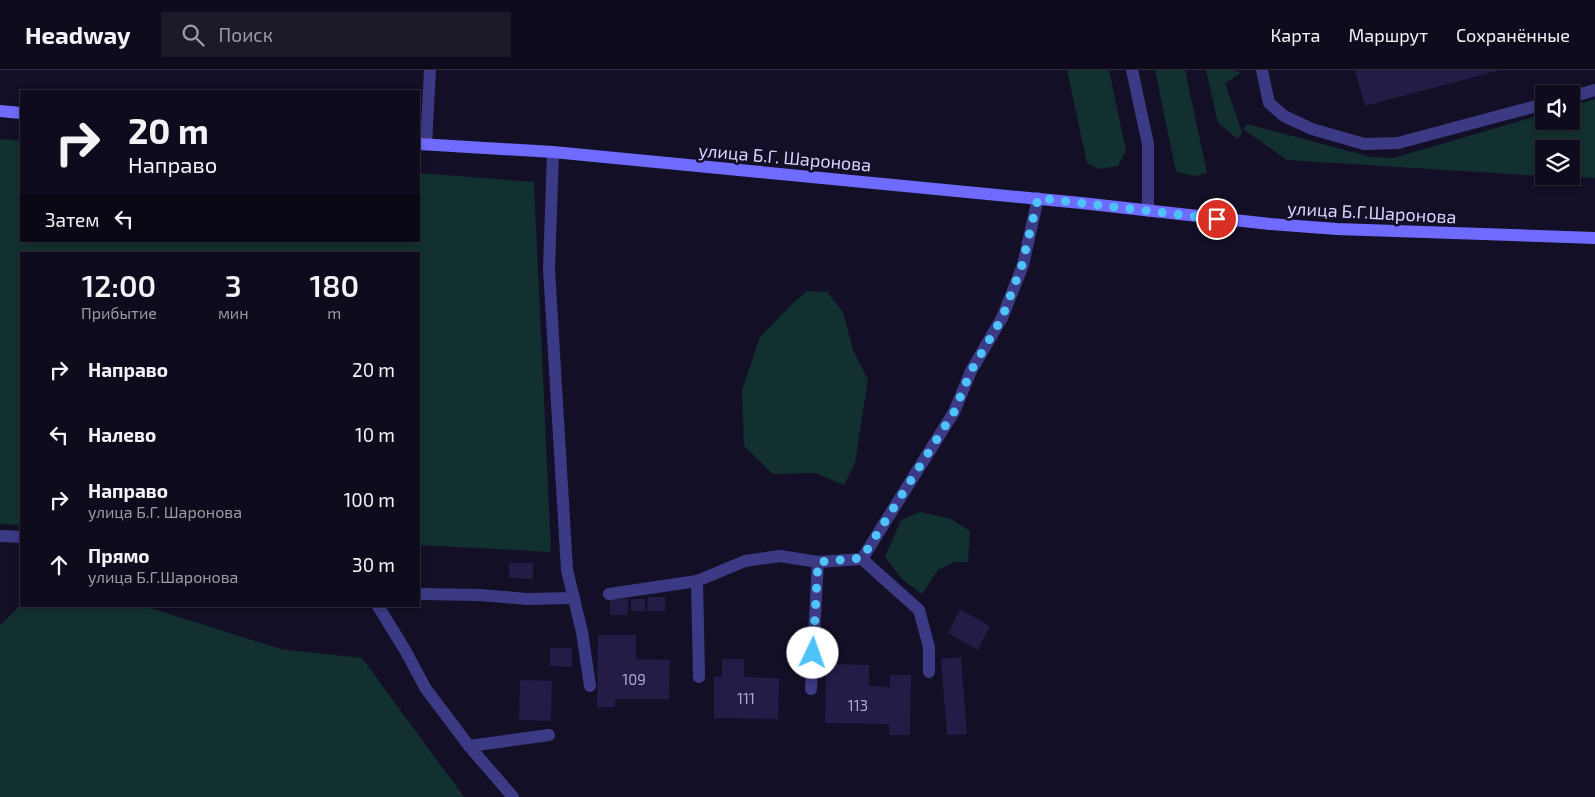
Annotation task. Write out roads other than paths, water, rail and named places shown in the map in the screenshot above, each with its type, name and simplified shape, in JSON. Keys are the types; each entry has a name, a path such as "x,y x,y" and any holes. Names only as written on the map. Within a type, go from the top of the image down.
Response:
{"main road":[{"path":"0,111 20,113"},
{"name":"улица Б.Г. Шаронова","path":"422,144 553,152 1038,198 1148,211"},
{"name":"улица Б.Г.Шаронова","path":"1148,211 1337,229 1595,238"}],"street":[{"path":"422,144 430,70"},
{"path":"1132,70 1148,144 1148,211"},
{"path":"1262,70 1269,103 1284,116 1312,129 1364,144 1398,144 1535,106"},
{"path":"1580,94 1595,90"},
{"path":"553,152 549,269 567,570 582,632 590,686"},
{"path":"862,558 954,412 971,371 1002,318 1022,265 1038,198"},
{"path":"0,536 20,537"},
{"path":"609,594 697,581 745,561 780,556 818,562 862,558 919,610 929,648 928,672"},
{"path":"811,689 818,562"},
{"path":"697,581 699,677"},
{"path":"420,594 480,595 527,599 574,598"},
{"path":"379,607 426,689 469,746 513,797"},
{"path":"469,746 549,735"}]}
